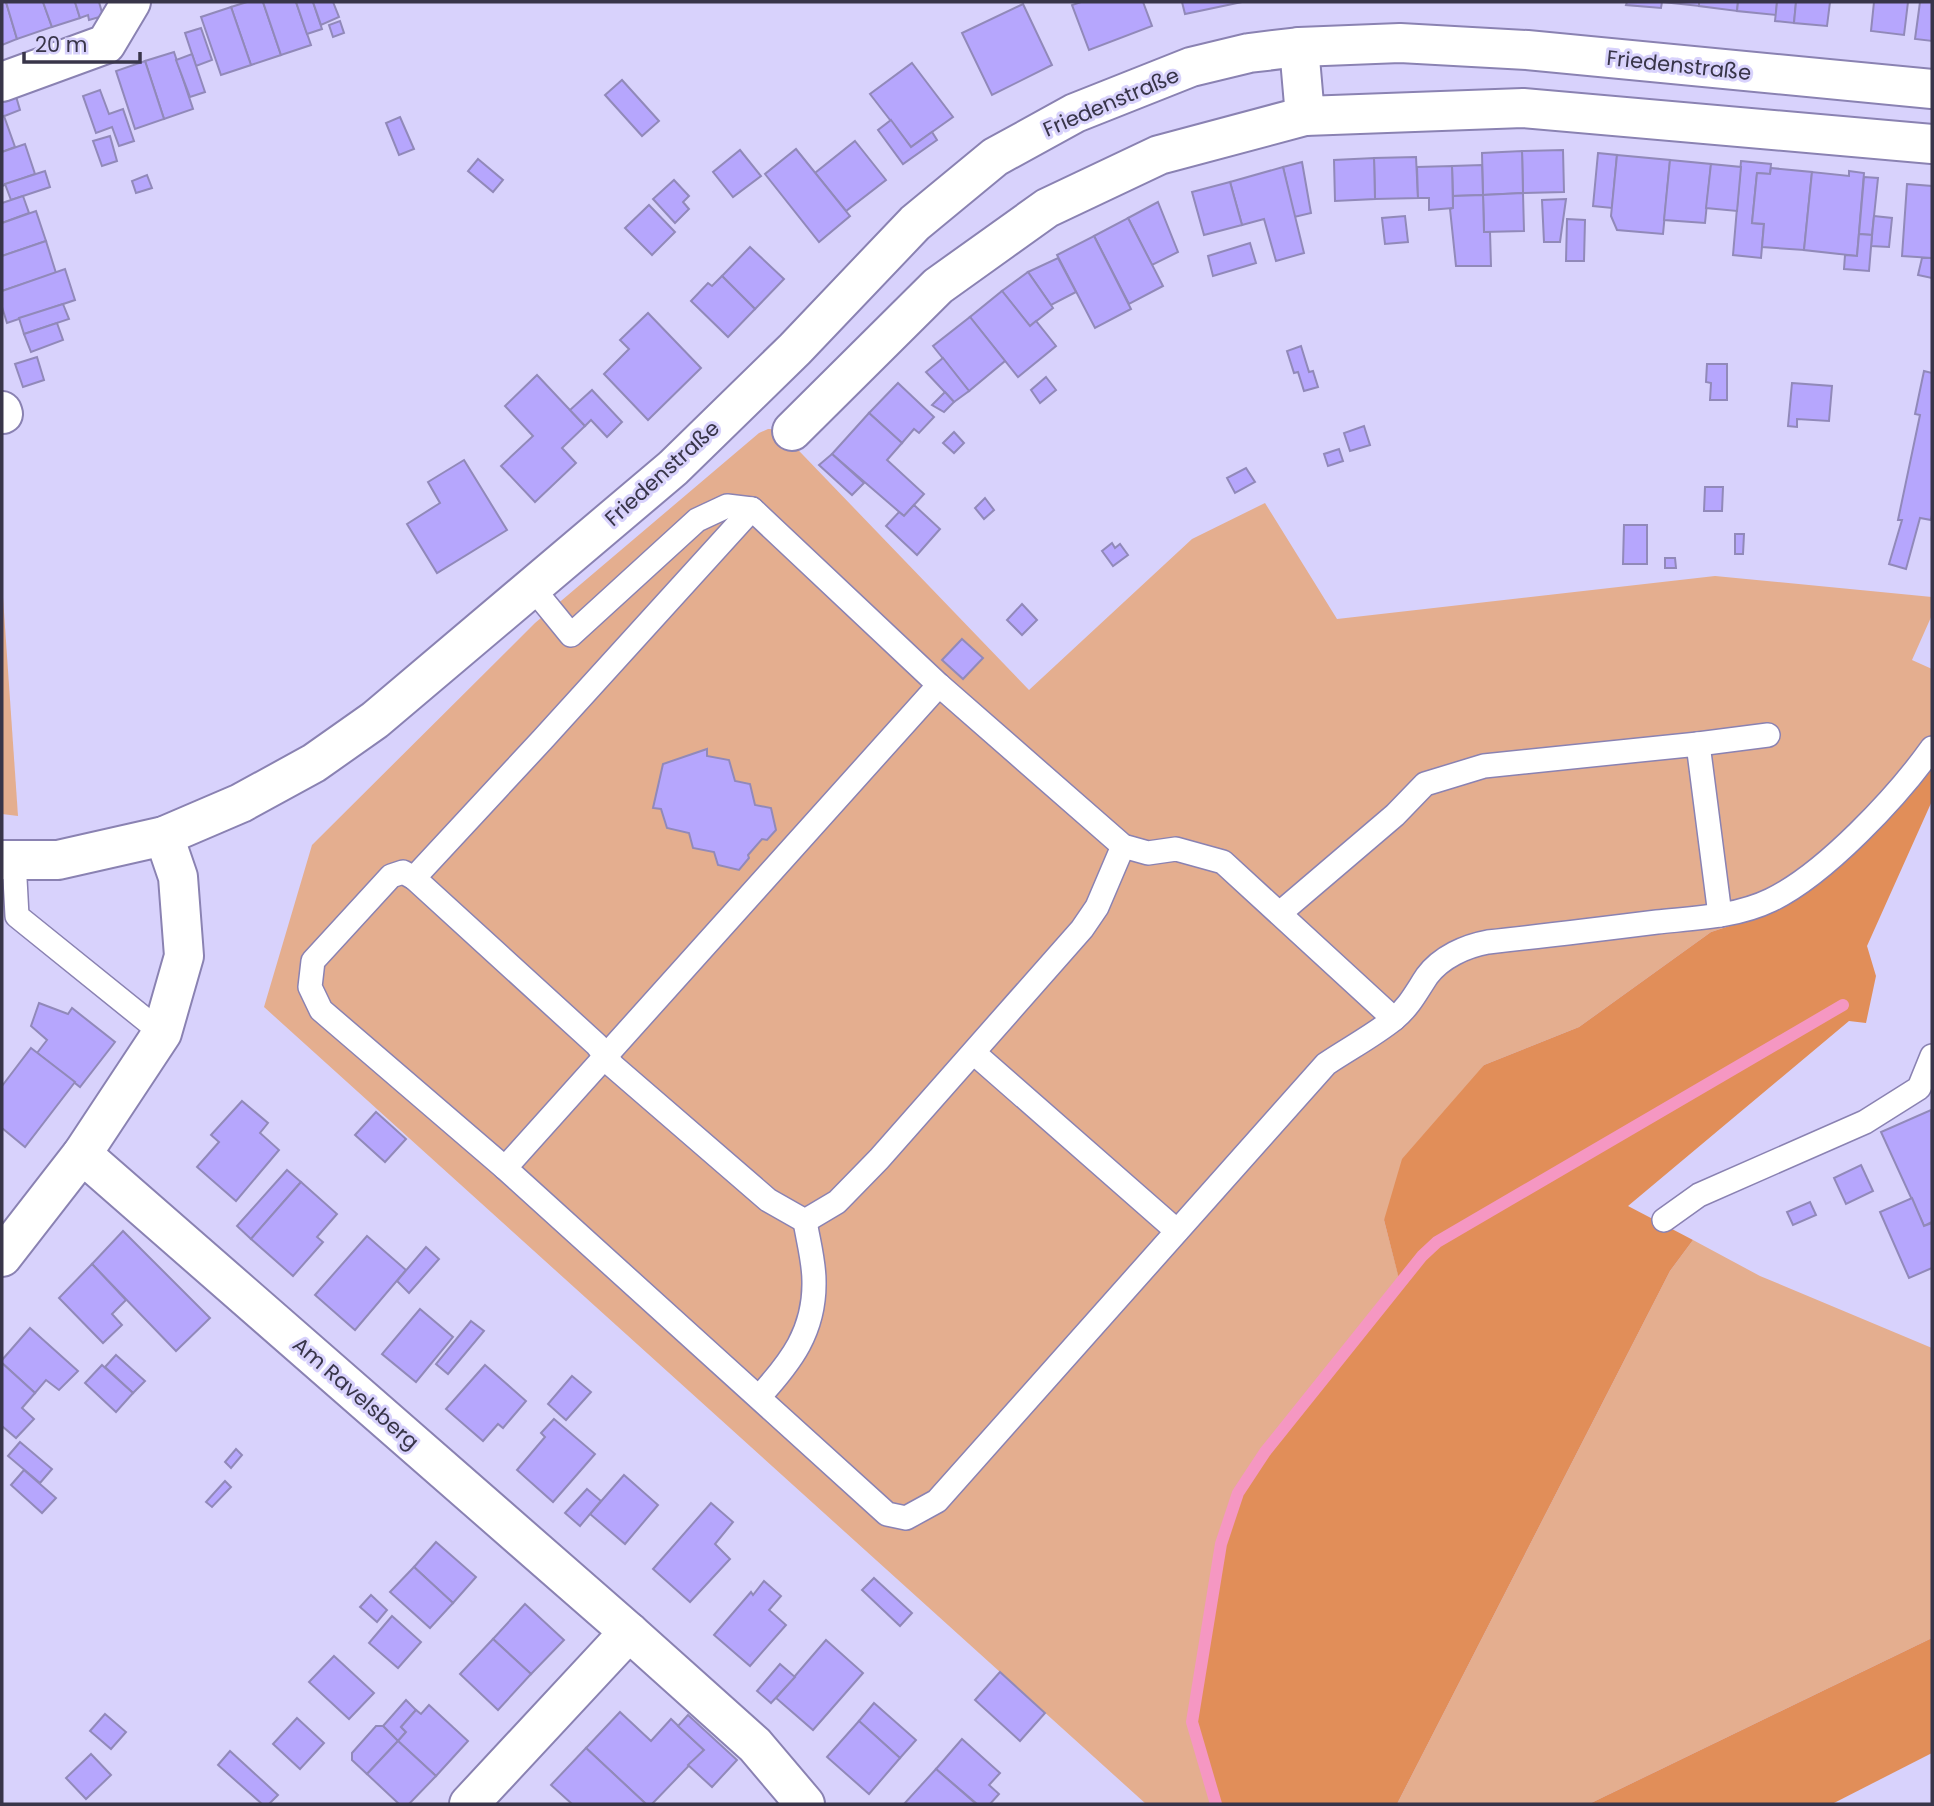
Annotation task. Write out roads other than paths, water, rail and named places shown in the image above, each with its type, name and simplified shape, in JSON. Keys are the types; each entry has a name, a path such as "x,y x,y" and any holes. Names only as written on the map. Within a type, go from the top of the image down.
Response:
{"street":[{"path":"2,82 106,44 131,2"},
{"name":"Friedenstraße","path":"8,860 58,860 164,836 241,803 314,763 374,720 673,468 795,349 915,223 995,157 1075,113 1191,67 1249,53 1298,47 1400,43 1527,50 1932,89"},
{"path":"1298,47 1305,116"},
{"path":"792,431 938,286 1047,208 1159,155 1305,116 1523,108 1932,144"},
{"path":"2,1257 82,1154 162,1033 184,956 178,877 164,836"},
{"name":"Am Ravelsberg","path":"82,1154 755,1745 805,1804"},
{"path":"469,1804 629,1632"}],"lane":[{"path":"531,586 571,635 697,520 727,506 752,509 939,685 1123,846 1148,853 1176,849 1223,862 1394,1019"},
{"path":"414,878 752,509"},
{"path":"505,1168 939,685"},
{"path":"1280,913 1395,815 1425,784 1484,766 1768,735"},
{"path":"1698,744 1720,915"},
{"path":"805,1221 768,1200 613,1066 597,1045 414,878 403,872 391,876 313,961 310,987 321,1010 505,1168 887,1514 906,1518 937,1501 1326,1064 1394,1019 1409,1004 1429,973 1447,958 1474,945 1720,915 1771,900 1807,876 1842,847 1882,808 1932,748"},
{"path":"805,1221 837,1202 974,1053 1082,929 1097,907 1123,846"},
{"path":"8,860 17,916 162,1033"},
{"path":"974,1053 1177,1231"},
{"path":"1664,1220 1699,1195 1865,1122 1919,1088 1931,1067"},
{"path":"759,1397 800,1346 813,1304 814,1279 805,1221"}],"waterway":[{"path":"1216,1804 1192,1722 1221,1544 1238,1493 1265,1452 1422,1256 1437,1242 1843,1005"}]}
